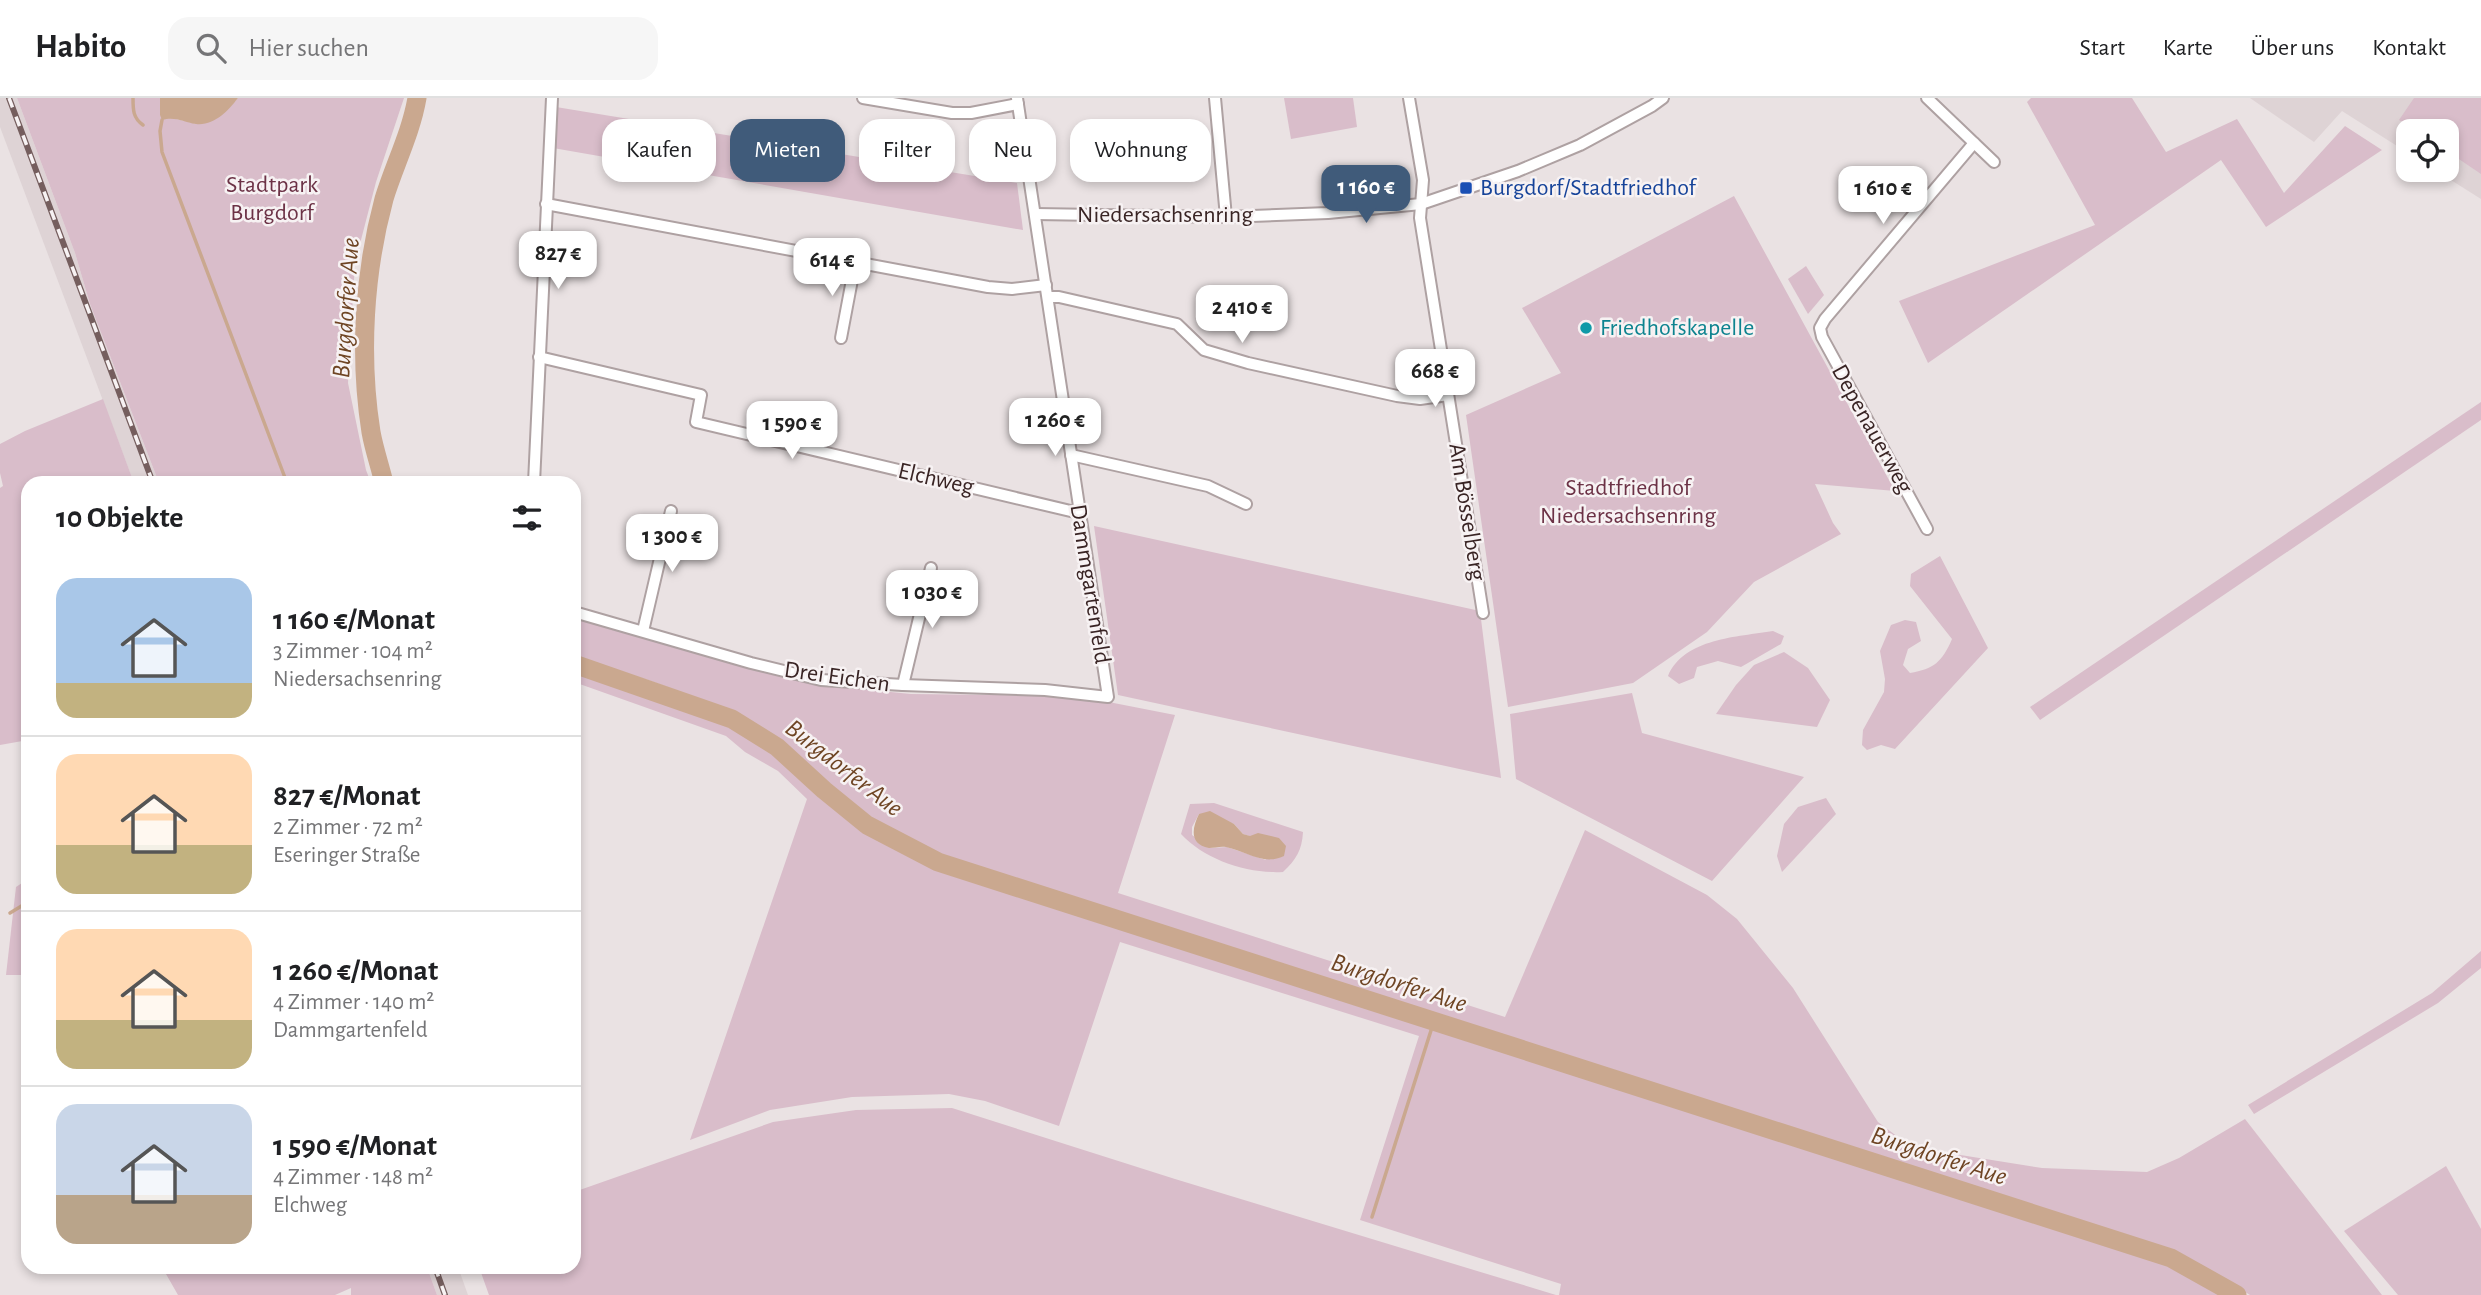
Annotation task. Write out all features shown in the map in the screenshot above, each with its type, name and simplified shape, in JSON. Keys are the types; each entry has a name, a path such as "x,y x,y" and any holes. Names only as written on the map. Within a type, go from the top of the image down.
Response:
{"street":[{"path":"534,476 552,98"},
{"path":"863,98 952,113 971,113 1018,101"},
{"path":"1215,98 1226,217"},
{"path":"1409,98 1423,180 1421,204"},
{"name":"Niedersachsenring","path":"1035,214 1226,217 1328,213 1421,204 1518,171 1580,145 1662,98"},
{"path":"1927,98 1994,162"},
{"name":"Dammgartenfeld","path":"1018,101 1108,697"},
{"name":"Depenauerweg","path":"1927,529 1822,337 1820,328 1973,143"},
{"path":"547,204 988,288 1012,289 1046,285"},
{"name":"Am Bösselberg","path":"1421,204 1420,218 1483,612"},
{"path":"841,338 855,264"},
{"path":"1048,297 1059,297 1177,324 1204,350 1248,363 1396,396 1420,399 1448,395"},
{"name":"Elchweg","path":"539,357 701,395 696,422 1079,513"},
{"path":"1070,455 1208,486 1246,504"},
{"path":"643,631 671,511"},
{"path":"903,685 931,568"},
{"name":"Drei Eichen","path":"581,614 751,663 821,680 1045,690 1108,697"}],"shaded area":[{"path":"0,98 17,98 75,253 90,304 156,476 131,476 0,127"},
{"path":"160,98 238,98 215,120 196,124 175,119 162,120"},
{"path":"2250,98 2481,98 2481,199 2454,182 2459,182 2459,119 2396,119 2396,145 2342,111 2314,142"},
{"path":"1210,811 1234,824 1243,834 1250,836 1258,833 1279,838 1286,846 1284,856 1262,859 1226,847 1209,848 1198,843 1194,835 1199,814"},
{"path":"430,1274 460,1274 468,1295 437,1295"}],"green space":[{"name":"Stadtpark Burgdorf","path":"17,98 160,98 160,115 197,124 231,106 238,98 404,98 376,182 355,263 348,383 368,476 156,476 90,304 75,253"},
{"path":"1284,98 1353,98 1357,127 1291,139"},
{"path":"2031,98 2132,98 2166,152 2237,119 2284,193 2345,126 2382,150 2266,227 2221,160 1928,363 1899,301 2095,225 2027,102"},
{"path":"2414,98 2481,98 2481,174 2459,159 2459,119 2400,119"},
{"path":"556,107 629,119 602,119 602,157 553,148"},
{"path":"716,133 730,136 730,179 716,176"},
{"path":"845,155 859,157 859,182 955,182 955,173 969,175 969,182 1017,183 1023,230 748,182 845,182"},
{"name":"Stadtfriedhof Niedersachsenring","path":"1734,196 1895,491 1815,484 1841,534 1754,582 1707,632 1633,683 1508,707 1466,415 1561,373 1522,308"},
{"path":"1806,266 1824,295 1808,314 1788,279"},
{"path":"103,399 131,476 21,476 21,741 0,745 0,488 3,486 0,444"},
{"path":"2481,402 2481,420 2040,720 2030,707"},
{"path":"1094,526 1480,611 1501,778 1118,695"},
{"path":"1940,556 1988,648 1895,749 1881,745 1867,750 1862,745 1863,730 1884,692 1885,679 1880,651 1891,625 1905,620 1916,622 1921,641 1908,649 1903,665 1910,673 1936,663 1952,639 1910,586 1911,574"},
{"path":"581,618 820,685 911,694 1078,696 1175,715 1118,893 1505,1017 1585,830 1707,895 1737,919 1793,988 1878,1122 1906,1143 1948,1153 2042,1168 2147,1172 2179,1158 2245,1119 2382,1295 2250,1295 2223,1278 2172,1253 1112,912 930,850 864,814 778,741 749,722 714,704 581,660"},
{"path":"1773,631 1784,636 1781,644 1741,667 1718,661 1697,667 1694,678 1679,684 1668,676 1676,663 1699,647 1729,638"},
{"path":"1784,652 1808,668 1830,700 1817,727 1716,714 1754,665"},
{"path":"581,671 730,723 772,750 819,793 865,829 938,866 2173,1263 2231,1295 1559,1295 1561,1284 1360,1220 1419,1036 1120,942 1059,1126 985,1101 949,1094 852,1097 770,1110 690,1140 807,799 778,771 745,752 726,736 581,684"},
{"path":"1632,693 1642,733 1804,777 1712,881 1516,779 1510,714"},
{"path":"1826,798 1836,814 1782,872 1777,856 1784,824 1798,807"},
{"path":"1214,803 1303,832 1300,849 1283,872 1256,871 1215,858 1181,834 1190,804","holes":["1199,814 1234,824 1243,834 1249,836 1266,860 1227,847 1211,848 1192,835 1192,827"]},
{"path":"21,884 21,975 6,975 16,887"},
{"path":"2481,951 2481,968 2438,1003 2254,1114 2248,1105 2432,993"},
{"path":"952,1108 1556,1295 489,1295 482,1274 581,1274 581,1190 773,1122 856,1110"},
{"path":"2446,1166 2481,1229 2481,1295 2398,1295 2344,1231"},
{"path":"166,1274 430,1274 437,1295 351,1295 351,1288 335,1295 178,1295"}],"waterway":[{"path":"133,98 134,113 143,125"},
{"name":"Burgdorfer Aue","path":"382,476 372,438 367,403 365,344 368,285 384,199 411,124 417,98"},
{"path":"162,120 162,152 284,476"},
{"name":"Burgdorfer Aue","path":"581,666 732,719 777,747 867,825 938,862 2171,1258 2237,1295"},
{"path":"10,913 21,906"},
{"path":"1372,1217 1434,1021"}],"railway":[{"path":"9,98 150,476"},
{"path":"438,1274 445,1295"}],"place":[{"name":"Burgdorf/Stadtfriedhof","path":"1466,188"},
{"name":"Friedhofskapelle","path":"1586,328"}]}
